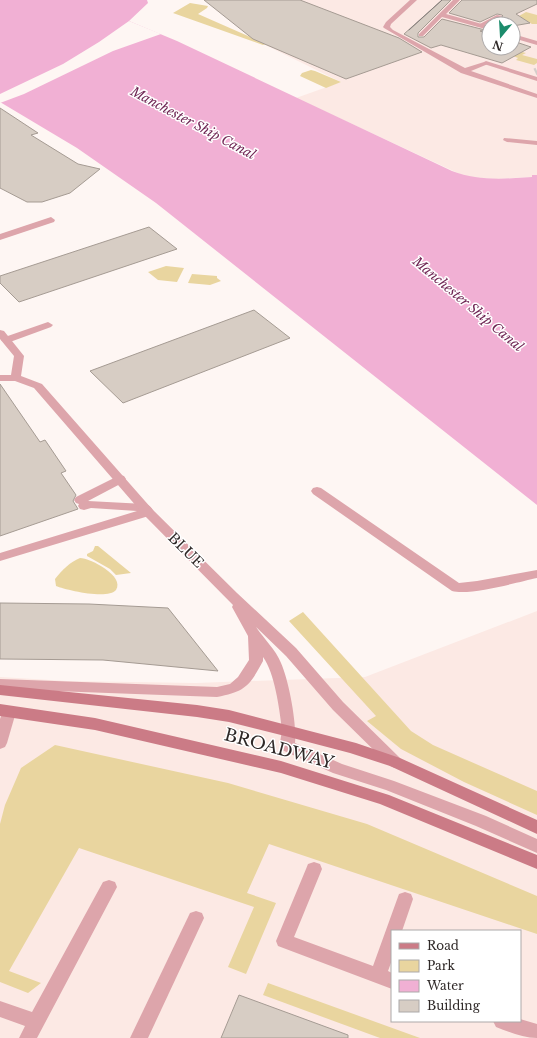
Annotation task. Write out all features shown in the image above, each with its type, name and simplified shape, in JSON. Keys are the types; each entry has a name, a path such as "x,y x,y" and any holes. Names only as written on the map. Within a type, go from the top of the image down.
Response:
{"street":[{"path":"414,0 388,23 386,26 391,31 464,71 537,96"},
{"path":"408,41 421,35 457,0"},
{"path":"442,15 480,26"},
{"path":"521,38 537,43"},
{"path":"464,71 486,63 526,76 536,76"},
{"path":"507,140 537,143"},
{"path":"0,237 51,220"},
{"path":"16,378 19,356 3,336 48,325"},
{"name":"BLUE","path":"0,378 16,378 38,386 147,510 232,596 291,652 338,706 395,762"},
{"path":"120,479 82,503 147,510"},
{"path":"317,491 457,588 477,586 537,574"},
{"path":"0,557 147,510"},
{"name":"BROADWAY","path":"232,596 275,664 284,700 289,731 287,746 338,769 396,787 481,821 537,846"},
{"path":"0,684 217,692 234,688 243,681 250,671 256,661 256,636"},
{"name":"BROADWAY","path":"0,690 197,711 229,716 289,731 351,747 395,762 537,827"},
{"path":"0,743 5,711"},
{"name":"BROADWAY","path":"5,711 95,724 281,767 384,799 537,862"},
{"path":"314,869 284,941 385,978 391,942"},
{"path":"28,1038 109,887"},
{"path":"394,930 405,899"},
{"path":"139,1038 196,918"},
{"path":"0,1009 36,1022"},
{"path":"505,1022 537,1033"}],"shaded area":[{"path":"234,0 537,0 537,175 532,175 533,177 496,179 462,175 296,98 341,82 253,39 216,9"},
{"path":"537,611 537,1038 0,1038 0,677 67,681 196,683 365,677"}],"green space":[{"path":"190,3 208,6 198,14 266,44 263,45 173,13"},
{"path":"526,12 537,15 537,24 532,24 519,16"},
{"path":"521,52 526,53 522,55 537,59 537,63 534,65 516,60 518,58 513,56 521,56"},
{"path":"311,70 341,82 326,88 300,76 302,73"},
{"path":"166,266 184,268 177,282 158,280 148,272"},
{"path":"192,274 217,276 217,278 221,281 210,285 188,283"},
{"path":"95,546 98,546 131,573 116,575 110,569 87,556 87,554 93,551"},
{"path":"80,558 98,564 111,574 116,579 116,590 112,593 96,594 77,592 56,586 55,579 63,569"},
{"path":"303,612 411,731 433,745 537,791 537,815 464,782 401,749 367,721 376,716 289,621"},
{"path":"55,745 228,783 367,824 537,896 537,934 269,844 247,893 276,903 246,974 228,967 254,907 79,848 9,971 41,983 28,993 0,982 0,824 5,805 21,768"},
{"path":"268,983 420,1038 380,1038 263,995"}],"water":[{"name":"Manchester Ship Canal","path":"0,0 147,0 148,3 129,21 177,41 452,171 481,178 532,177 532,175 537,175 537,505 156,203 77,148 0,102"}],"pier":[{"path":"129,21 161,34 113,51 24,94 0,103 0,94 63,64 99,42"}],"building":[{"path":"204,0 300,0 399,38 422,52 346,79 253,39"},
{"path":"442,0 451,0 418,33 418,37 424,37 442,19 481,29 481,56 515,56 502,63 441,45 431,48 404,34"},
{"path":"462,0 537,0 537,4 516,14 519,16 503,16 497,14 493,16 481,16 480,22 449,13"},
{"path":"521,17 530,23 521,25"},
{"path":"521,44 531,47 521,53"},
{"path":"0,108 38,133 31,135 78,164 100,169 70,193 42,202 27,202 0,188"},
{"path":"149,227 177,249 19,302 0,283 0,276"},
{"path":"254,310 290,338 123,403 90,371"},
{"path":"0,384 40,442 45,440 66,471 61,473 76,495 73,501 78,509 0,536"},
{"path":"0,603 89,604 168,608 218,671 103,660 0,659"},
{"path":"239,995 348,1035 348,1038 221,1038"}],"tram line":[{"path":"409,30 442,0"}]}
